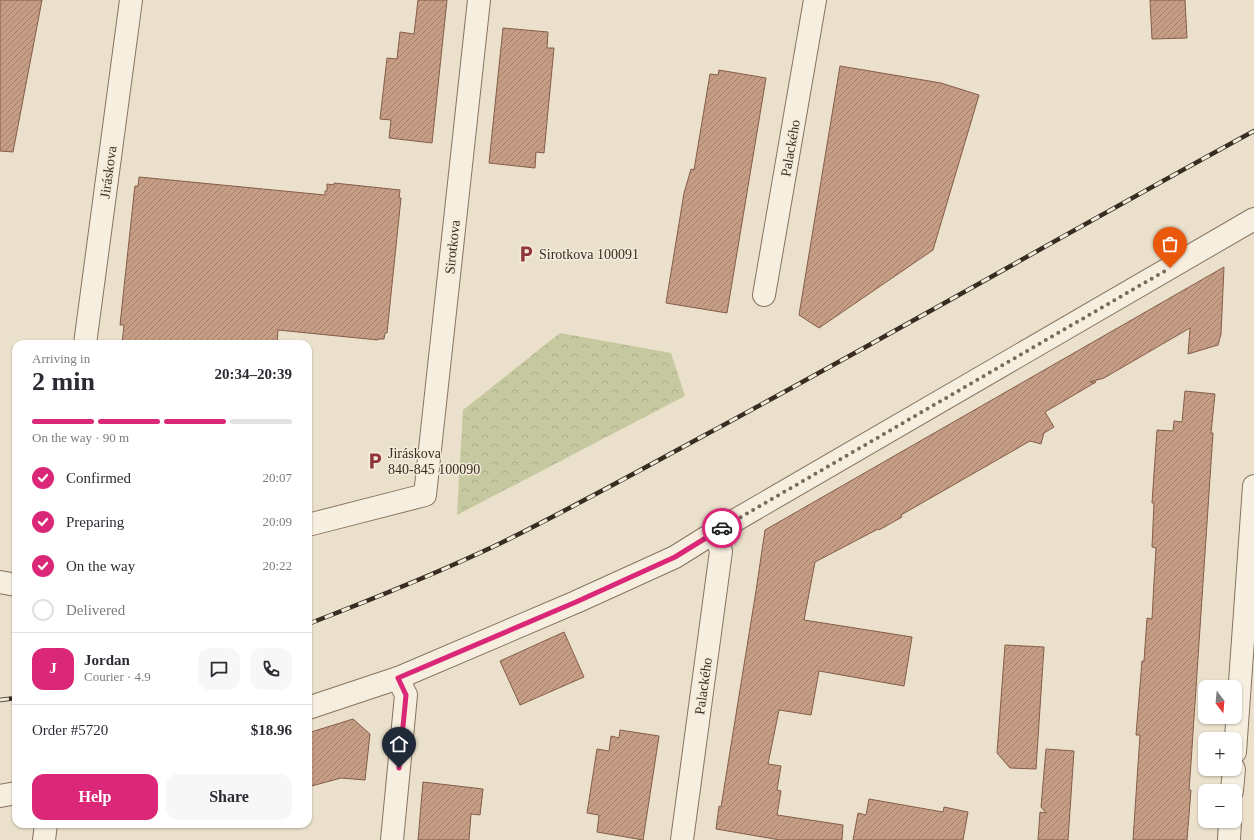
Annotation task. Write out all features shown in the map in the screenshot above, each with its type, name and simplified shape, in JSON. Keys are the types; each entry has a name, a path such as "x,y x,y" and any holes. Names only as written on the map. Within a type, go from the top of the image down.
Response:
{"street":[{"name":"Jiráskova","path":"86,340 131,0"},
{"name":"Sirotkova","path":"312,524 425,495 479,0"},
{"name":"Palackého","path":"764,295 815,0"},
{"path":"312,707 398,678 576,602 675,557 715,532 1253,221"},
{"path":"1236,732 1254,486"},
{"name":"Palackého","path":"682,840 721,551 715,532"},
{"path":"0,582 12,584"},
{"path":"392,840 406,695 398,678"},
{"path":"0,796 12,794"},
{"path":"44,840 46,828"},
{"path":"1229,840 1230,828"}],"green space":[{"path":"560,333 671,353 685,396 457,515 463,410"}],"building":[{"path":"0,0 42,0 13,152 0,151"},
{"path":"418,0 447,0 432,143 389,138 391,120 380,119 387,58 397,59 400,32 414,34"},
{"path":"1150,0 1185,0 1187,38 1152,39"},
{"path":"503,28 548,32 547,48 554,48 544,153 536,152 535,168 489,163"},
{"path":"840,66 941,83 979,95 933,250 819,328 799,315"},
{"path":"719,70 766,78 727,313 666,303 684,193 691,169 694,170 710,74 718,75"},
{"path":"139,177 325,195 325,191 327,191 327,184 334,185 334,183 400,190 399,198 401,198 387,333 385,333 384,339 378,340 278,330 277,340 122,340 124,325 120,325 135,186 138,186"},
{"path":"1224,267 1221,334 1218,345 1188,354 1190,328 1104,378 1090,382 1096,382 1045,412 1054,427 1044,433 1041,444 1030,441 901,515 902,517 879,530 878,529 815,562 804,620 912,637 904,686 819,671 811,715 779,710 768,764 781,766 777,790 781,791 777,815 843,825 842,840 780,840 716,829 719,806 721,807 765,530"},
{"path":"1185,391 1215,394 1211,433 1213,433 1187,840 1133,840 1140,735 1136,735 1142,661 1144,661 1147,618 1152,619 1156,548 1152,547 1154,503 1152,503 1157,430 1173,431 1174,421 1182,422"},
{"path":"564,632 584,677 520,705 500,661"},
{"path":"1005,645 1044,647 1036,769 1010,768 997,753"},
{"path":"353,719 370,734 365,780 341,778 312,786 312,732"},
{"path":"620,730 659,736 643,840 597,832 599,815 587,813 597,749 609,751 611,736 619,738"},
{"path":"1046,749 1074,751 1068,840 1038,840 1040,812 1046,813 1041,807"},
{"path":"423,782 483,789 480,815 471,814 469,840 418,840"},
{"path":"869,799 943,812 944,807 968,812 963,840 853,840 858,813 866,815"}],"railway":[{"path":"312,622 453,565 552,517 774,398 1254,131"},
{"path":"0,700 12,698"}],"way so far":[{"path":"722,528 1170,268"}],"place":[{"name":"Sirotkova 100091","path":"526,254"},
{"name":"Jiráskova 840-845 100090","path":"375,461"}],"route":[{"path":"399,768 406,695 398,678 576,602 675,557 722,528"}]}
